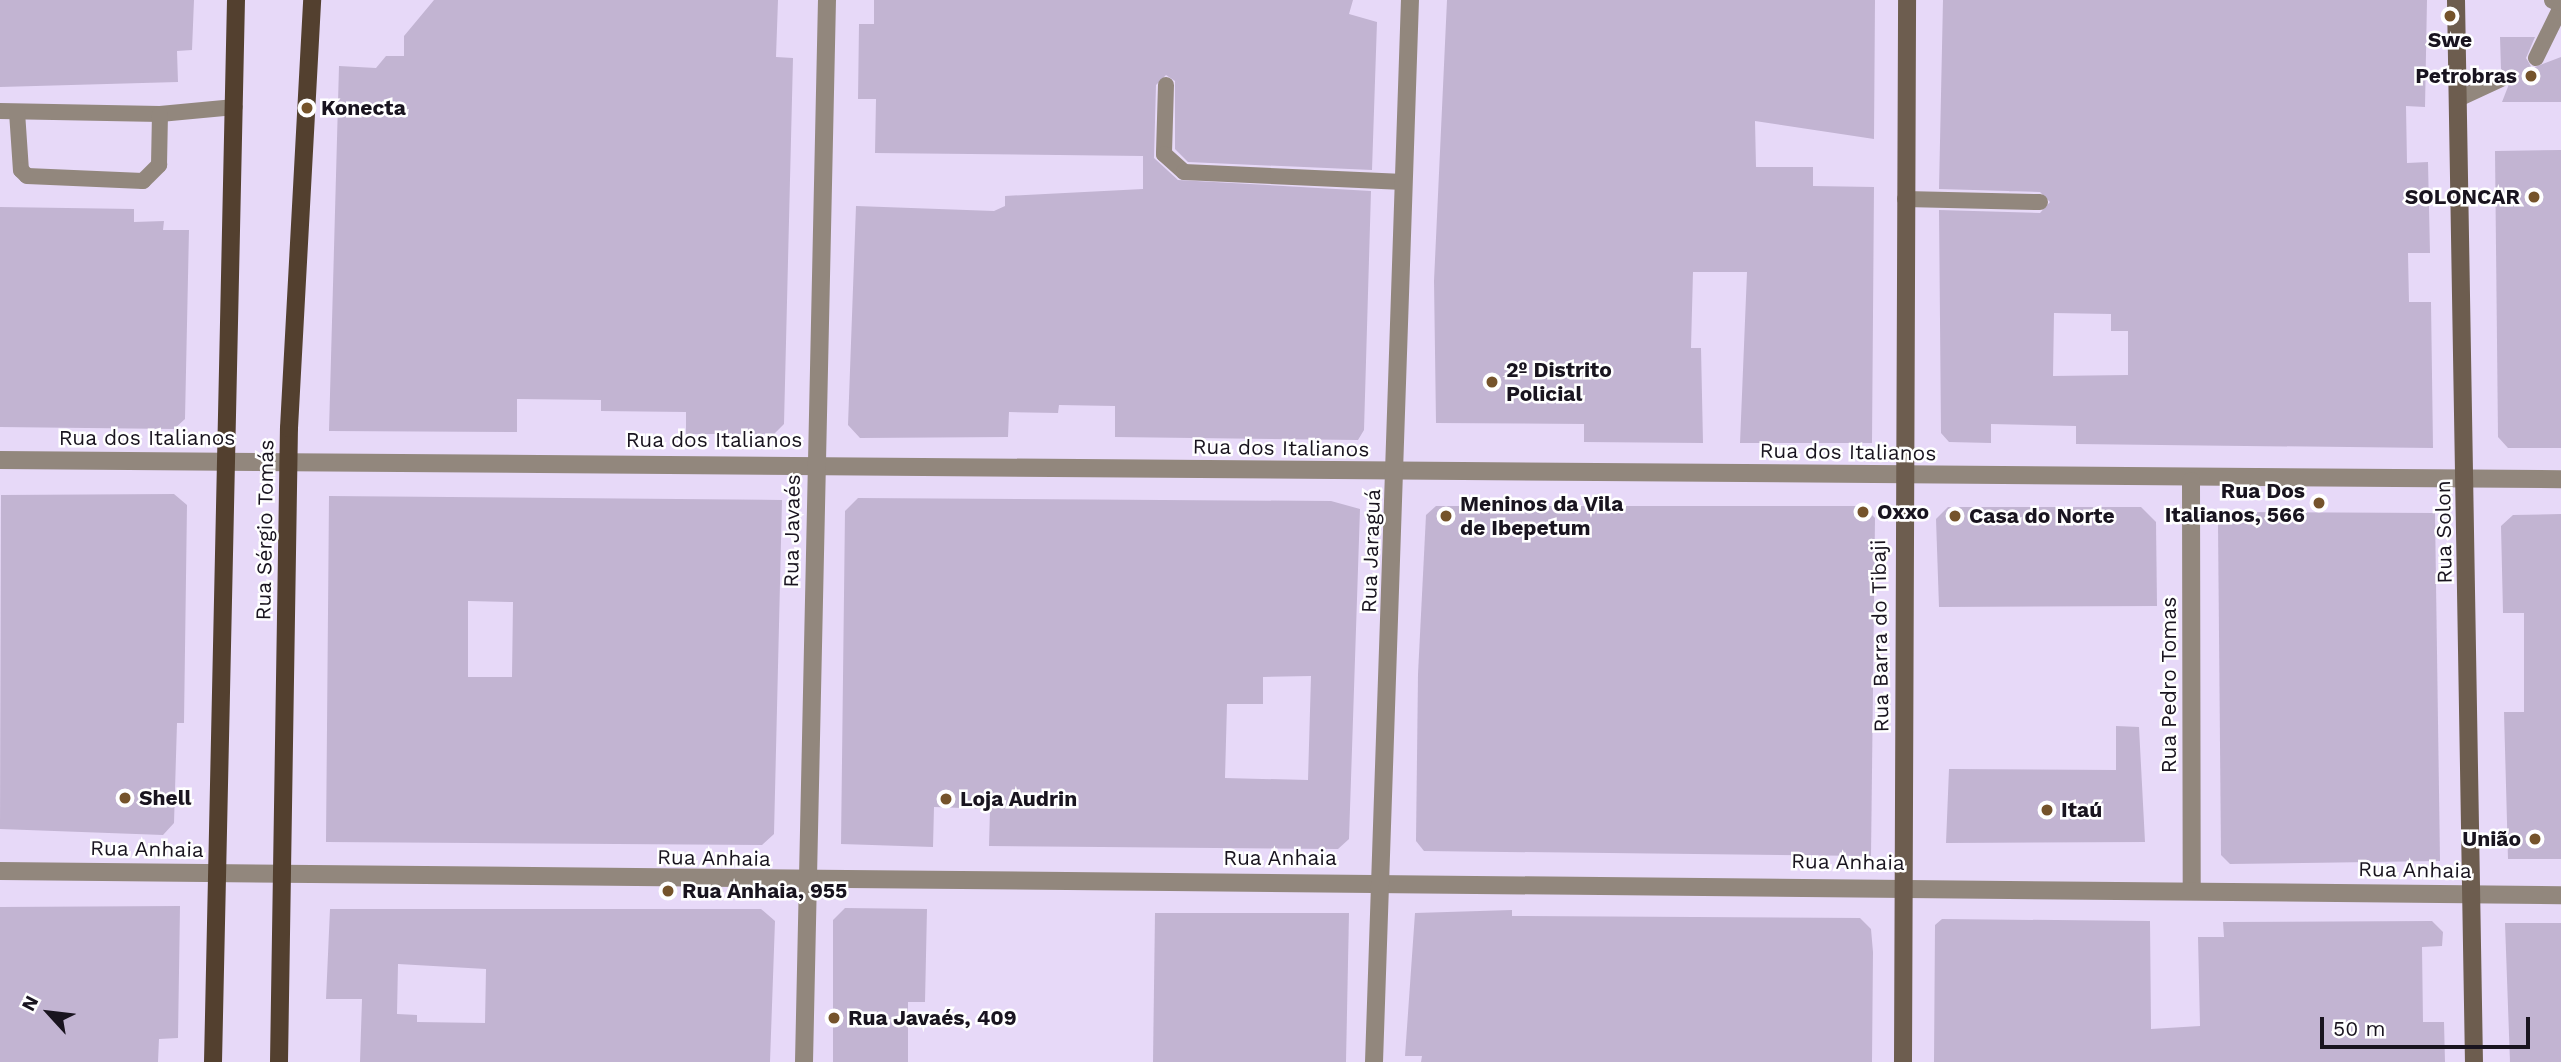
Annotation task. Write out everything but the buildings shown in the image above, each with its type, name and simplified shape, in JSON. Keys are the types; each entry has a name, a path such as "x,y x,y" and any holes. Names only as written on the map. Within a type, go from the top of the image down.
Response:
{"main road":[{"name":"Rua Sérgio Tomás","path":"213,1062 214,873 236,0"},
{"name":"Rua Sérgio Tomás","path":"279,1062 288,461 312,0"}],"street":[{"name":"Rua Javaés","path":"804,1062 827,0"},
{"name":"Rua Jaraguá","path":"1374,1062 1397,472 1410,0"},
{"name":"Rua Barra do Tibaji","path":"1903,1062 1901,475 1907,0"},
{"name":"Rua Solon","path":"2456,0 2474,894 2474,1062"},
{"path":"2553,0 2561,4"},
{"name":"Rua dos Italianos","path":"0,460 817,463 1397,472 1901,475 2191,481 2561,479"},
{"name":"Rua Pedro Tomas","path":"2191,481 2192,890"},
{"name":"Rua Anhaia","path":"0,871 808,882 1380,881 2561,895"}],"lane":[{"path":"2536,58 2561,4"},
{"path":"2458,99 2501,79"},
{"path":"1166,85 1164,154 1184,172 1404,182"},
{"path":"0,111 160,114 234,107"},
{"path":"18,112 21,170 27,176 143,181 159,165 160,114"},
{"path":"1905,198 2040,202"}],"place":[{"name":"Swe","path":"2450,16"},
{"name":"Petrobras","path":"2531,76"},
{"name":"Konecta","path":"307,108"},
{"name":"SOLONCAR","path":"2534,197"},
{"name":"2º Distrito Policial","path":"1492,382"},
{"name":"Rua Dos Italianos, 566","path":"2319,503"},
{"name":"Oxxo","path":"1863,512"},
{"name":"Meninos da Vila de Ibepetum","path":"1446,516"},
{"name":"Casa do Norte","path":"1955,516"},
{"name":"Shell","path":"125,798"},
{"name":"Loja Audrin","path":"946,799"},
{"name":"Itaú","path":"2047,810"},
{"name":"União","path":"2535,839"},
{"name":"Rua Anhaia, 955","path":"668,891"},
{"name":"Rua Javaés, 409","path":"834,1018"}]}
